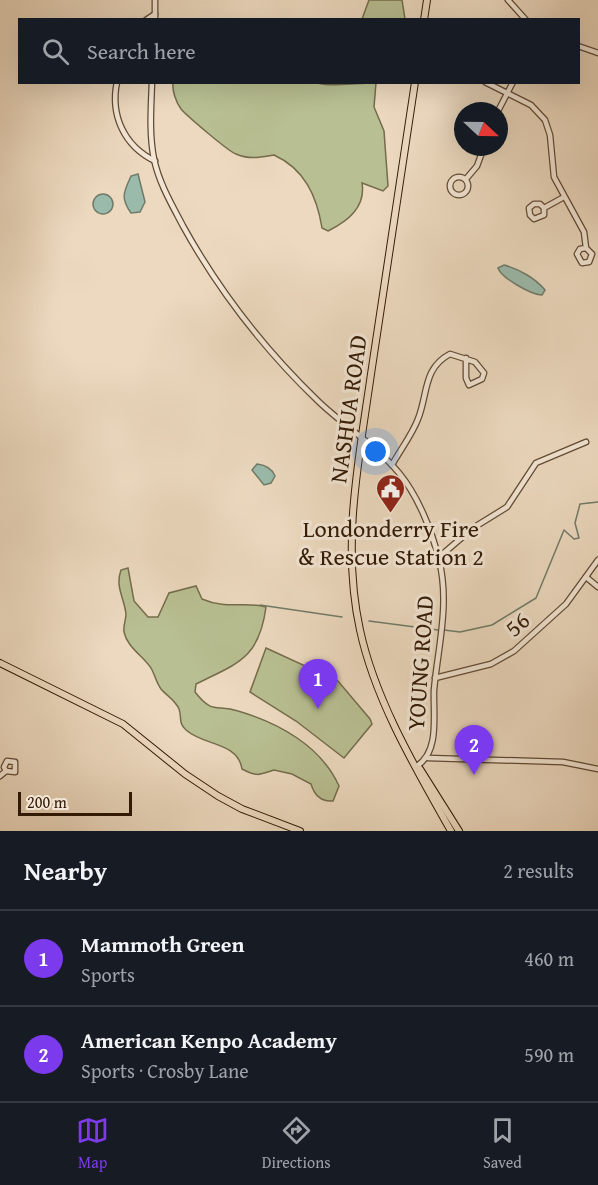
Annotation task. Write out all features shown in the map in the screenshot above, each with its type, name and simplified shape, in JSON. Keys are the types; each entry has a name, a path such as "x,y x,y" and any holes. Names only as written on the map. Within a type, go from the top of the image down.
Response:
{"main road":[{"path":"424,18 427,0"},
{"name":"NASHUA ROAD","path":"415,84 362,439 351,527 351,572 358,621 376,684 451,831"},
{"path":"0,663 123,723 185,774 218,796 250,812 300,831"},
{"name":"NASHUA ROAD","path":"417,766 459,831"}],"street":[{"path":"155,0 155,17"},
{"path":"508,0 524,18"},
{"path":"580,46 598,53"},
{"path":"117,84 115,95 121,130 139,152 154,161"},
{"name":"YOUNG ROAD","path":"152,84 150,128 154,161 166,193 191,240 253,332 294,378 392,465 414,498 438,558 444,608 435,678 432,746 428,758 417,766"},
{"path":"489,84 534,108 545,120 550,135 553,173 584,232 586,248"},
{"path":"502,102 512,84"},
{"path":"466,179 477,166 481,156"},
{"path":"544,208 564,197"},
{"path":"392,465 418,421 429,373 440,359 450,354 466,358 484,373 482,379 469,385 466,378 466,358"},
{"path":"438,558 473,528 507,507 536,463 586,442"},
{"name":"56","path":"435,678 491,664 506,657 560,610 598,560"},
{"path":"586,577 598,587"},
{"path":"428,758 563,762 598,769"},
{"path":"0,776 6,771"}],"shaded area":[{"path":"369,0 402,0 405,18 362,18"},
{"path":"173,84 376,84 374,107 384,131 388,186 383,191 362,183 363,192 354,212 349,218 328,231 322,228 317,205 308,185 294,168 274,155 250,157 232,152 181,109"},
{"path":"138,174 145,202 140,212 131,213 125,203 124,194 131,176"},
{"path":"103,194 110,197 113,204 110,211 103,214 96,211 93,204 96,197"},
{"path":"504,265 532,278 545,290 542,295 524,289 511,281 498,268"},
{"path":"257,464 272,471 275,476 271,483 264,485 252,470"},
{"path":"128,568 134,601 148,617 158,617 169,593 196,586 202,599 211,602 266,607 263,624 252,649 235,664 196,684 195,692 206,704 215,708 238,711 269,722 310,748 331,772 339,786 333,801 321,799 311,784 292,774 274,770 258,774 247,772 242,769 234,754 227,749 186,730 181,722 178,706 161,689 151,668 126,637 124,630 126,614 120,592 119,576 121,570"},
{"path":"266,648 338,681 370,719 372,724 344,758 296,721 250,692"}],"waterway":[{"path":"444,630 460,632 492,625 536,598 564,530 574,539 579,538 575,523 580,504 598,502"},
{"path":"260,605 342,617"},
{"path":"369,621 438,630"}],"place":[{"name":"Londonderry Fire & Rescue Station 2","path":"391,514"},
{"name":"Mammoth Green","path":"318,709"},
{"name":"American Kenpo Academy","path":"474,775"}]}
